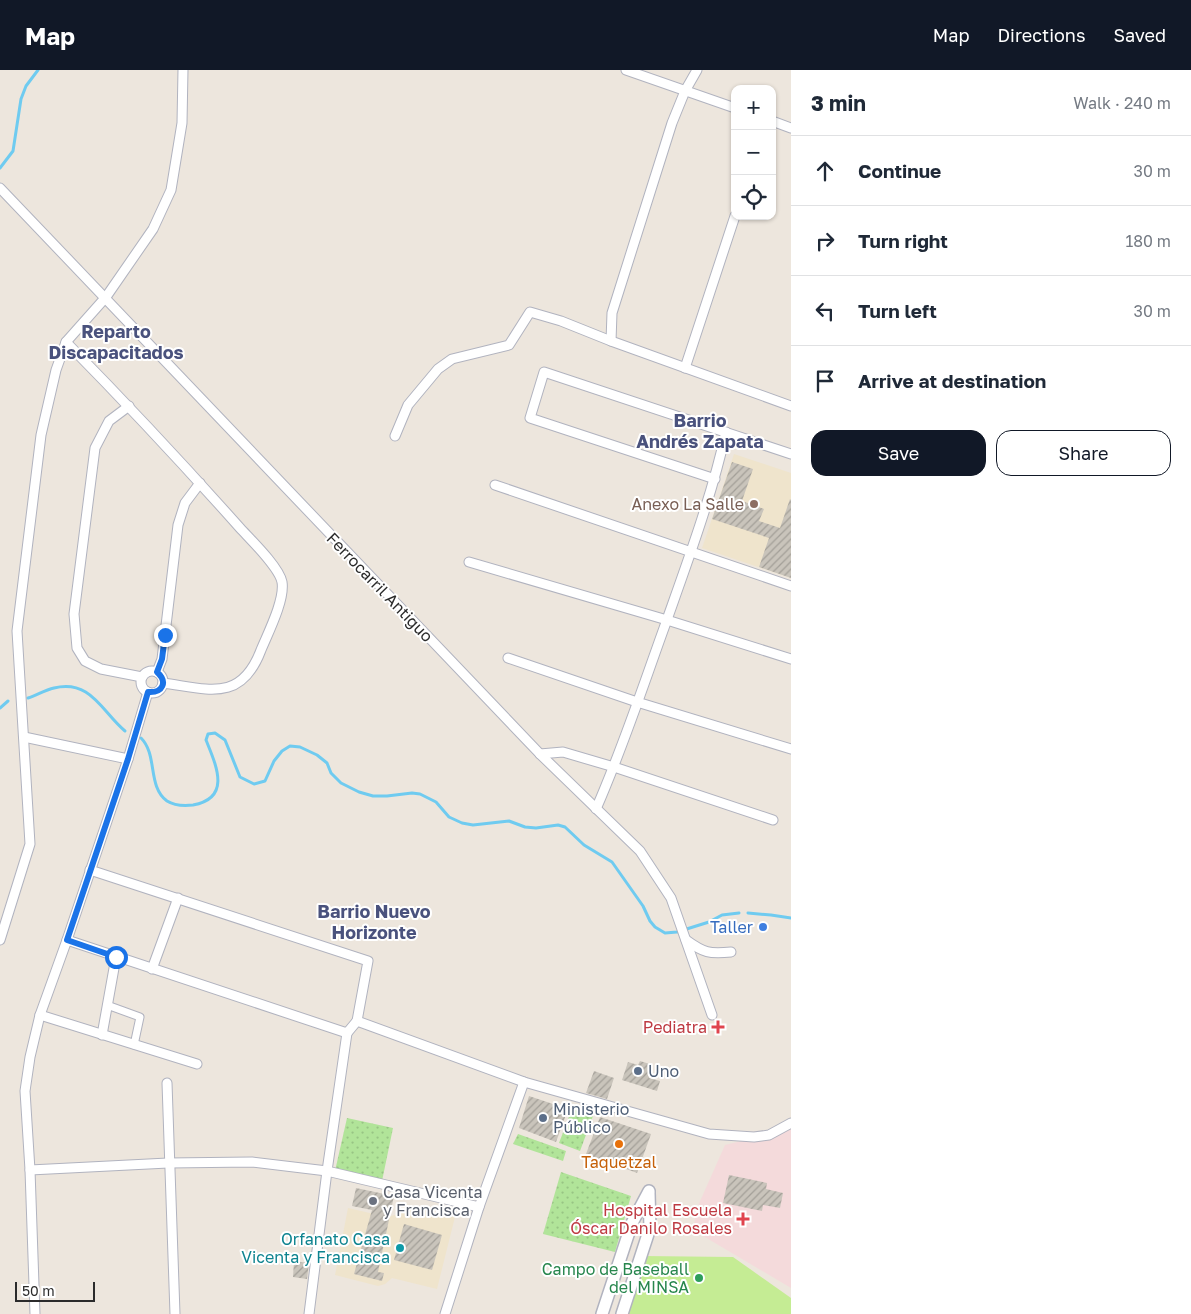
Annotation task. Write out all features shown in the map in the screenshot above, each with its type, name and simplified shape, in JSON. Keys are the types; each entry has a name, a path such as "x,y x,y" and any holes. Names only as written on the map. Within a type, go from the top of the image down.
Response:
{"street":[{"path":"0,940 30,844 17,631 41,436 56,370 66,342 106,297 153,230 171,190 182,123 183,70"},
{"path":"626,70 731,107"},
{"path":"611,341 612,313 672,122 685,91 697,70"},
{"path":"776,122 791,128"},
{"name":"Ferrocarril Antiguo","path":"0,188 540,754 640,851 671,898 712,1015"},
{"path":"685,368 734,220"},
{"path":"394,436 408,405 438,369 452,359 509,345 530,312 561,321 791,406"},
{"path":"66,342 129,406 200,483 279,574 282,583 281,598 257,660 245,679 236,686 215,690 163,683"},
{"path":"715,479 530,418 544,372 791,454"},
{"path":"129,406 109,421 95,448 74,614 77,648 85,661 102,669 142,677"},
{"path":"596,809 614,767 667,620 715,479 726,432"},
{"path":"157,672 162,659 178,525 185,503 200,483"},
{"path":"495,485 791,586"},
{"path":"469,562 667,620 791,659"},
{"path":"508,658 637,702 791,749"},
{"path":"151,671 157,672 162,676 163,683 160,689 155,692 148,692 141,683 142,677 151,671"},
{"path":"35,1314 25,1092 30,1057 40,1015 128,759 148,692"},
{"path":"24,737 128,759"},
{"path":"540,754 563,752 773,820"},
{"path":"90,870 368,961 357,1021 347,1033 309,1314"},
{"path":"152,969 178,898"},
{"path":"67,940 347,1033"},
{"path":"686,940 700,950 731,952"},
{"path":"102,1035 116,957"},
{"path":"107,1005 140,1017 134,1045"},
{"path":"40,1015 198,1064"},
{"path":"357,1021 524,1082 709,1134 762,1136 769,1135 791,1123"},
{"path":"445,1314 478,1206 524,1082"},
{"path":"167,1083 168,1163 175,1314"},
{"path":"30,1170 168,1163 252,1162 327,1171 478,1206"},
{"path":"602,1314 632,1222 649,1191 650,1228 622,1314"}],"shaded area":[{"name":"Anexo La Salle","path":"734,454 791,473 791,578 702,548"},
{"name":"Hospital Escuela Óscar Danilo Rosales","path":"791,1129 791,1288 693,1230 697,1208 725,1145"},
{"name":"Casa Vicenta y Francisca","path":"405,1204 455,1217 437,1289 392,1278 385,1284 378,1286 335,1275 348,1208 387,1217 398,1214"}],"green space":[{"path":"572,1109 593,1116 580,1151 559,1143"},
{"path":"347,1118 393,1128 382,1181 335,1171"},
{"path":"518,1134 566,1151 563,1161 513,1144"},
{"path":"561,1172 631,1196 615,1252 543,1234"},
{"name":"Campo de Baseball del MINSA","path":"643,1256 733,1257 791,1298 791,1314 624,1314"}],"building":[{"name":"Anexo La Salle","path":"732,462 753,469 742,501 764,509 759,521 780,528 791,500 791,578 759,567 769,538 712,519"},
{"name":"Uno","path":"640,1061 653,1065 649,1078 660,1081 657,1091 622,1080 628,1062 638,1065"},
{"path":"594,1071 614,1078 607,1099 586,1093"},
{"name":"Ministerio Público","path":"529,1096 568,1109 556,1142 519,1128"},
{"name":"Taquetzal","path":"600,1117 651,1134 637,1173 586,1154"},
{"path":"729,1175 767,1183 766,1189 783,1193 780,1208 763,1205 762,1211 723,1203"},
{"path":"356,1188 394,1196 378,1272 384,1273 382,1281 354,1274 372,1210 352,1206"},
{"path":"404,1224 442,1235 432,1270 394,1260"},
{"path":"294,1261 309,1263 307,1279 293,1277"}],"waterway":[{"path":"0,168 13,151 21,99 26,86 38,70"},
{"path":"28,698 54,688 67,686 77,688 95,699 125,731"},
{"path":"0,708 8,701"},
{"path":"141,738 149,753 157,787 161,795 173,804 193,805 205,801 213,795 217,788 217,770 206,740 208,734 215,733 225,740 240,777 254,784 265,781 274,761 282,751 290,746 300,747 317,755 327,763 331,773 341,783 359,792 373,796 420,794 436,802 449,817 462,823 473,825 509,821 525,827 536,828 558,825 565,827 584,845 612,862 643,906 650,921 655,927 665,933 677,932 709,922 722,915 739,913"},
{"path":"748,913 791,918"}],"place":[{"name":"Anexo La Salle","path":"754,504"},
{"name":"Taller","path":"763,927"},
{"name":"Pediatra","path":"718,1027"},
{"name":"Uno","path":"638,1071"},
{"name":"Ministerio Público","path":"543,1118"},
{"name":"Taquetzal","path":"619,1144"},
{"name":"Casa Vicenta y Francisca","path":"373,1201"},
{"name":"Hospital Escuela Óscar Danilo Rosales","path":"743,1219"},
{"name":"Orfanato Casa Vicenta y Francisca","path":"400,1248"},
{"name":"Campo de Baseball del MINSA","path":"699,1278"}],"district":[{"name":"Reparto Discapacitados","path":"116,342"},
{"name":"Barrio Andrés Zapata","path":"700,431"},
{"name":"Barrio Nuevo Horizonte","path":"374,922"}],"route":[{"path":"116,957 67,940 128,759 148,692 155,692 160,689 163,683 162,676 157,672 162,659 165,635"}]}
